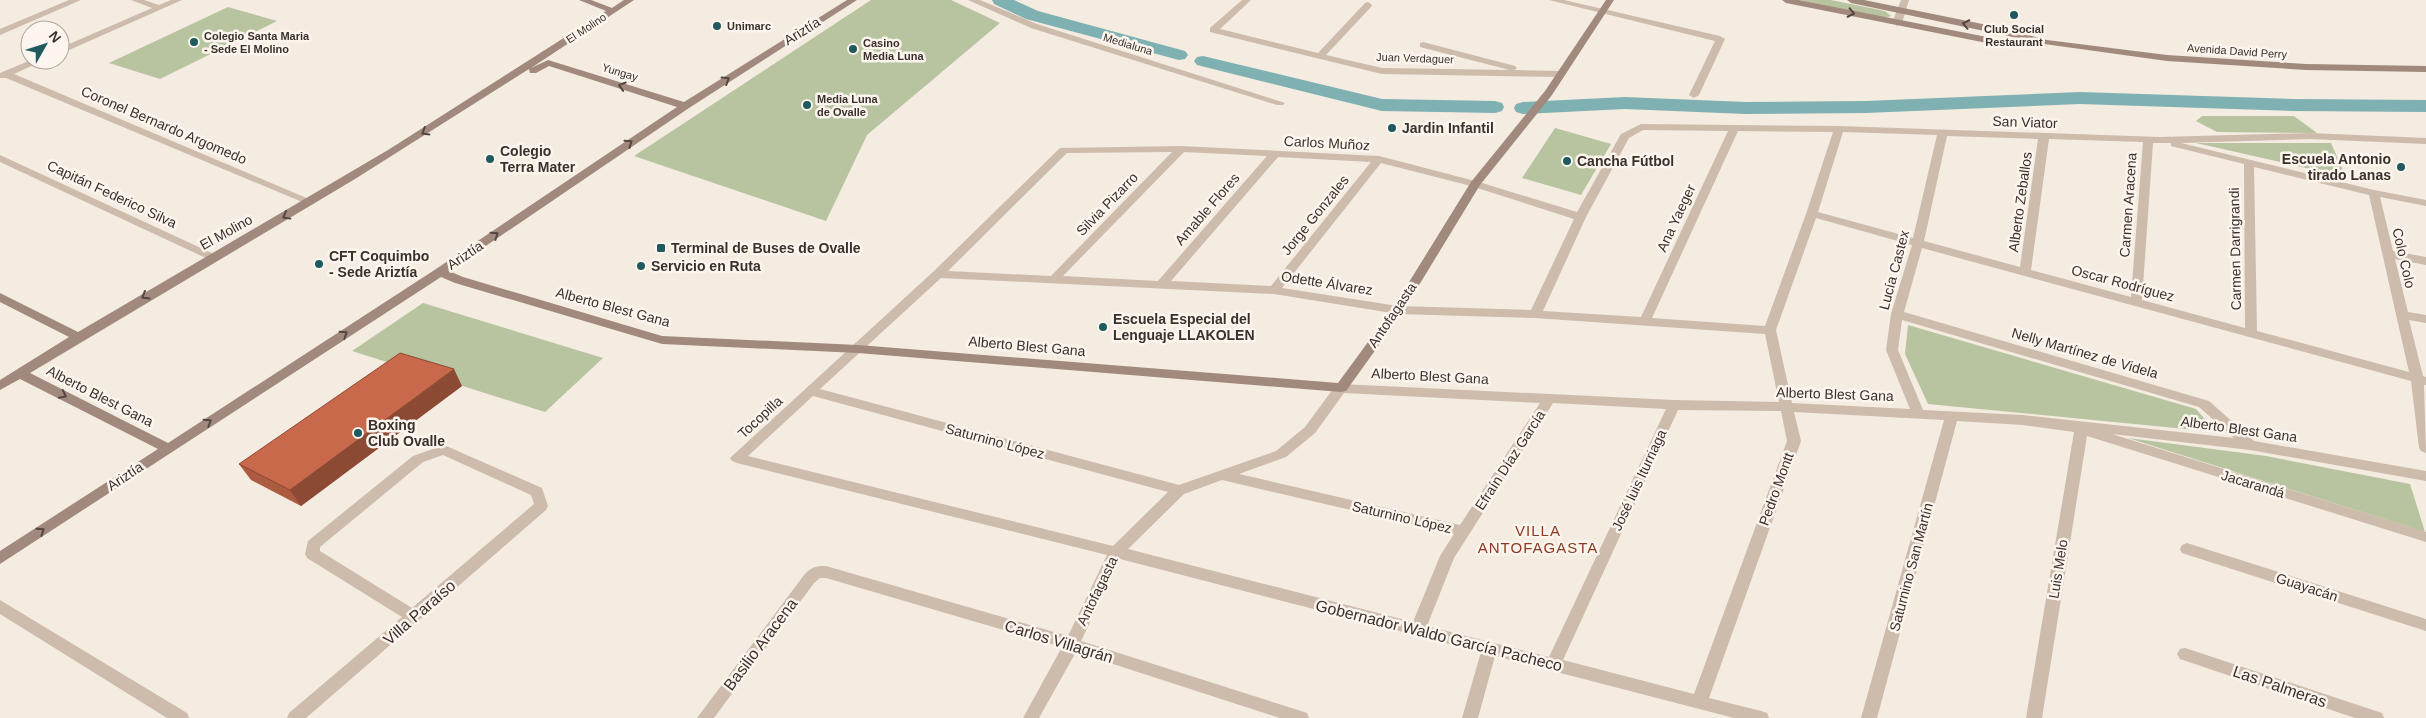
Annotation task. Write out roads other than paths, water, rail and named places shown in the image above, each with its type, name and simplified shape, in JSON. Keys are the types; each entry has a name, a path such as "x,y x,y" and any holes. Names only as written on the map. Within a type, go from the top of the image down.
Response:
{"main road":[{"path":"583,0 613,11"},
{"name":"El Molino","path":"0,386 77,336 311,202 467,106 630,0"},
{"name":"Ariztía","path":"0,558 440,272 685,106 853,0"},
{"name":"Antofagasta","path":"1341,388 1398,310 1474,184 1549,93 1610,0"},
{"name":"Avenida David Perry","path":"1786,0 2006,44 2047,43"},
{"name":"Avenida David Perry","path":"1851,0 2002,31 2047,43 2167,58 2306,67 2426,69"},
{"name":"El Molino","path":"467,106 548,63"},
{"name":"Yungay","path":"548,63 685,106"},
{"name":"Alberto Blest Gana","path":"440,272 459,280 662,340 858,349 1341,388"},
{"path":"0,297 77,336"},
{"name":"Alberto Blest Gana","path":"19,373 167,448"}],"street":[{"path":"0,32 77,0"},
{"path":"135,0 160,8"},
{"path":"70,47 178,0"},
{"name":"Medialuna","path":"972,0 1034,26 1280,103"},
{"name":"Juan Verdaguer","path":"1246,0 1213,30 1382,71 1561,74"},
{"path":"1553,0 1720,39 1694,95"},
{"path":"1897,23 1905,0"},
{"path":"1319,57 1368,4"},
{"path":"1422,45 1535,73"},
{"path":"3,75 20,68"},
{"name":"Coronel Bernardo Argomedo","path":"3,75 311,202"},
{"name":"San Viator","path":"1580,217 1625,136 1640,128 1839,129 2148,140 2310,136 2426,141"},
{"name":"Ana Yaeger","path":"1645,321 1734,128"},
{"path":"1770,330 1812,214 1839,129"},
{"name":"Lucía Castex","path":"1918,413 1892,350 1897,314 1918,243 1943,133"},
{"name":"Alberto Zeballos","path":"2025,272 2044,136"},
{"name":"Carmen Aracena","path":"2136,302 2148,140"},
{"path":"2160,140 2374,193 2426,203"},
{"name":"Carlos Muñoz","path":"1064,150 1181,149 1379,159 1474,184 1580,217"},
{"name":"Silvia Pizarro","path":"1054,279 1181,149"},
{"name":"Tocopilla","path":"1064,150 938,274 737,458 1116,552"},
{"name":"Amable Flores","path":"1162,284 1275,154"},
{"name":"Capitán Federico Silva","path":"0,158 212,257"},
{"name":"Jorge Gonzales","path":"1274,290 1379,159"},
{"name":"Carmen Darrigrandi","path":"2249,163 2251,334"},
{"name":"Colo Colo","path":"2374,193 2402,315 2422,380 2426,448"},
{"name":"Oscar Rodríguez","path":"1812,214 2422,380"},
{"path":"1535,314 1580,217"},
{"path":"2388,254 2426,261"},
{"name":"Odette Álvarez","path":"938,274 1274,290 1398,310 1535,314 1770,330"},
{"name":"Nelly Martínez de Videla","path":"1897,314 2204,404 2250,445"},
{"path":"2402,315 2426,319"},
{"name":"Pedro Montt","path":"1698,702 1794,440 1770,330"},
{"name":"Alberto Blest Gana","path":"1341,388 1674,405 1918,413 2250,445 2426,476"},
{"name":"Antofagasta","path":"1031,718 1072,644 1116,552 1179,490 1225,476 1281,454 1310,430 1341,388"},
{"name":"Saturnino López","path":"811,391 1179,490"},
{"name":"Efraín Díaz García","path":"1418,630 1447,556 1550,398"},
{"name":"José luis Iturriaga","path":"1553,664 1674,405"},
{"name":"Saturnino San Martín","path":"1869,718 1952,416"},
{"name":"Jacarandá","path":"2077,427 2426,537"},
{"name":"Luis Melo","path":"2034,718 2077,427"},
{"name":"Villa Paraíso","path":"295,718 414,617 541,506 537,492 444,450 418,459 313,545 312,554 414,617"},
{"name":"Saturnino López","path":"1225,476 1463,531"},
{"name":"Guayacán","path":"2187,549 2426,626"},
{"name":"Gobernador Waldo García Pacheco","path":"1116,552 1761,718"},
{"name":"Carlos Villagrán","path":"816,572 826,572 1072,644 1301,718"},
{"name":"Basilio Aracena","path":"704,718 816,572"},
{"path":"0,606 181,718"},
{"path":"1470,718 1490,648"},
{"name":"Las Palmeras","path":"2185,654 2376,718"}],"waterway":[{"path":"1000,0 1032,15 1179,55"},
{"path":"1203,61 1382,105 1495,107"},
{"path":"1523,108 1625,103 1746,108 1866,107 2080,98 2293,105 2426,106"}],"place":[{"name":"Club Social Restaurant","path":"2014,15"},
{"name":"Unimarc","path":"717,26"},
{"name":"Colegio Santa Maria - Sede El Molino","path":"194,42"},
{"name":"Casino Media Luna","path":"853,49"},
{"name":"Media Luna de Ovalle","path":"807,105"},
{"name":"Jardin Infantil","path":"1392,128"},
{"name":"Colegio Terra Mater","path":"490,159"},
{"name":"Cancha Fútbol","path":"1567,161"},
{"name":"Escuela Antonio tirado Lanas","path":"2401,167"},
{"name":"Terminal de Buses de Ovalle","path":"661,248"},
{"name":"CFT Coquimbo - Sede Ariztía","path":"319,264"},
{"name":"Servicio en Ruta","path":"641,266"},
{"name":"Escuela Especial del Lenguaje LLAKOLEN","path":"1103,327"},
{"name":"Boxing Club Ovalle","path":"358,433"}],"district":[{"name":"VILLA ANTOFAGASTA","path":"1538,540"}]}
